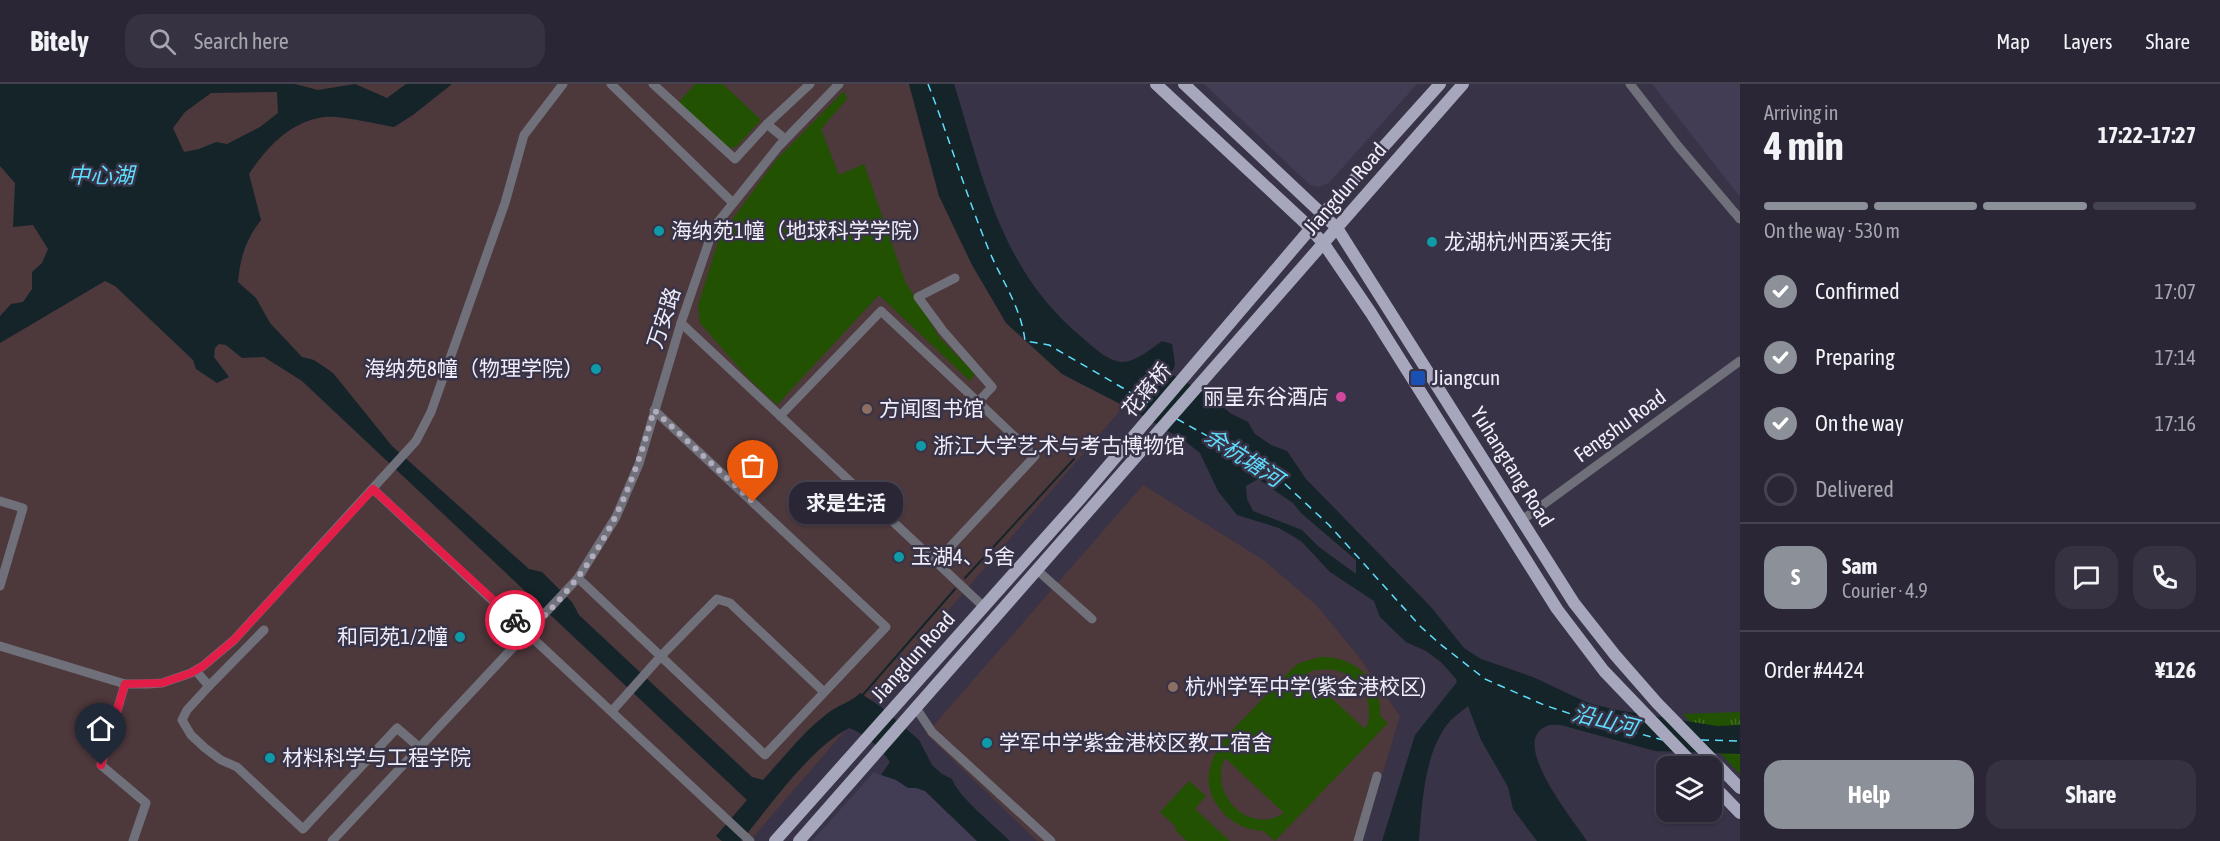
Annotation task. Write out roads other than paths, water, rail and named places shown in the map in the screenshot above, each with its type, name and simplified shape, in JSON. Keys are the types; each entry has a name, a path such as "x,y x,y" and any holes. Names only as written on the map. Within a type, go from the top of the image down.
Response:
{"main road":[{"name":"Yuhangtang Road","path":"1156,84 1311,228 1324,244 1416,383 1557,609 1604,671 1685,756"},
{"name":"Yuhangtang Road","path":"1184,84 1337,228 1574,603 1657,703 1740,788"},
{"name":"Jiangdun Road","path":"1244,306 1323,213 1440,84"},
{"name":"Jiangdun Road","path":"1256,320 1463,84"},
{"name":"花蒋桥","path":"1080,499 1244,306"},
{"name":"花蒋桥","path":"1089,510 1256,320"},
{"name":"Jiangdun Road","path":"775,841 1080,499"},
{"name":"Jiangdun Road","path":"799,841 1089,510"},
{"path":"1722,794 1740,813"}],"street":[{"path":"0,646 125,684 162,683 196,671 234,640 411,449 431,412 505,203 524,135 563,84"},
{"path":"611,84 733,203"},
{"path":"653,84 735,159 767,124 810,84"},
{"name":"万安路","path":"332,841 578,578 616,517 639,464 681,323 714,227 785,139 839,84"},
{"path":"1630,84 1678,146 1740,219"},
{"path":"767,124 785,139"},
{"path":"956,278 918,297 943,331 992,387 978,402"},
{"path":"780,416 881,311 1035,456 937,561"},
{"path":"681,323 984,607"},
{"name":"Fengshu Road","path":"1522,520 1740,361"},
{"path":"578,578 765,755 886,627 654,410"},
{"path":"373,489 750,841"},
{"path":"0,501 23,508 0,586"},
{"path":"1037,570 1092,619"},
{"path":"612,711 717,599 730,603 824,692"},
{"path":"264,630 187,710 182,720 191,735 221,760 237,767 303,829 397,728 420,748"},
{"path":"196,671 209,686"},
{"path":"125,684 101,765 146,803 133,841"},
{"path":"913,711 932,732 1051,841"},
{"path":"1358,841 1377,776"}],"water":[{"name":"中心湖","path":"0,84 295,84 318,90 355,84 387,98 406,84 452,84 394,127 348,118 324,117 301,124 280,137 249,174 261,220 251,234 245,249 238,282 256,298 270,323 302,357 314,360 333,373 392,446 529,569 542,572 572,602 579,615 752,777 763,780 810,728 832,710 860,693 880,706 919,740 932,765 952,779 969,803 1010,841 977,841 925,791 908,788 896,780 881,775 890,762 872,742 849,728 834,737 805,764 741,841 722,841 716,836 747,800 302,381 264,357 242,358 226,345 219,344 215,348 214,357 229,377 217,383 196,369 193,360 115,286 105,281 0,343 0,316 11,304 23,302 32,289 32,272 42,263 48,249 33,225 13,227 15,183 0,166","holes":["277,92 278,113 260,127 227,144 216,142 184,152 173,128 185,112 211,93"]},
{"path":"909,84 954,84 986,189 999,222 1014,254 1033,284 1056,313 1097,350 1117,361 1133,360 1162,341 1172,344 1175,365 1171,374 1207,394 1230,413 1248,422 1255,434 1271,445 1287,451 1306,479 1431,607 1464,648 1481,659 1533,677 1588,703 1617,710 1717,726 1740,725 1740,754 1655,751 1561,725 1548,725 1537,734 1535,748 1539,764 1547,782 1587,841 1537,841 1513,809 1508,787 1481,740 1468,706 1450,721 1435,747 1426,778 1419,841 1382,841 1415,735 1457,682 1456,679 1441,662 1426,651 1406,642 1380,617 1374,601 1330,572 1301,541 1279,528 1237,515 1218,491 1200,453 1138,413 1062,374 1006,323 972,265 939,196","holes":["1258,479 1293,503 1301,513 1356,560 1356,574 1319,547 1302,530 1253,511 1247,499 1246,486"]}],"waterway":[{"path":"965,578 1074,459"},
{"path":"861,697 955,589"}],"place":[{"name":"海纳苑1幢（地球科学学院）","path":"659,231"},
{"name":"龙湖杭州西溪天街","path":"1432,242"},
{"name":"海纳苑8幢（物理学院）","path":"596,369"},
{"name":"Jiangcun","path":"1418,378"},
{"name":"丽呈东谷酒店","path":"1341,397"},
{"name":"方闻图书馆","path":"867,409"},
{"name":"浙江大学艺术与考古博物馆","path":"921,446"},
{"name":"求是生活","path":"753,502"},
{"name":"玉湖4、5舍","path":"899,557"},
{"name":"和同苑1/2幢","path":"460,637"},
{"name":"杭州学军中学(紫金港校区)","path":"1173,687"},
{"name":"学军中学紫金港校区教工宿舍","path":"987,743"},
{"name":"材料科学与工程学院","path":"270,758"}],"water label":[{"name":"余杭塘河","path":"1244,457"},
{"name":"沿山河","path":"1605,720"}]}
